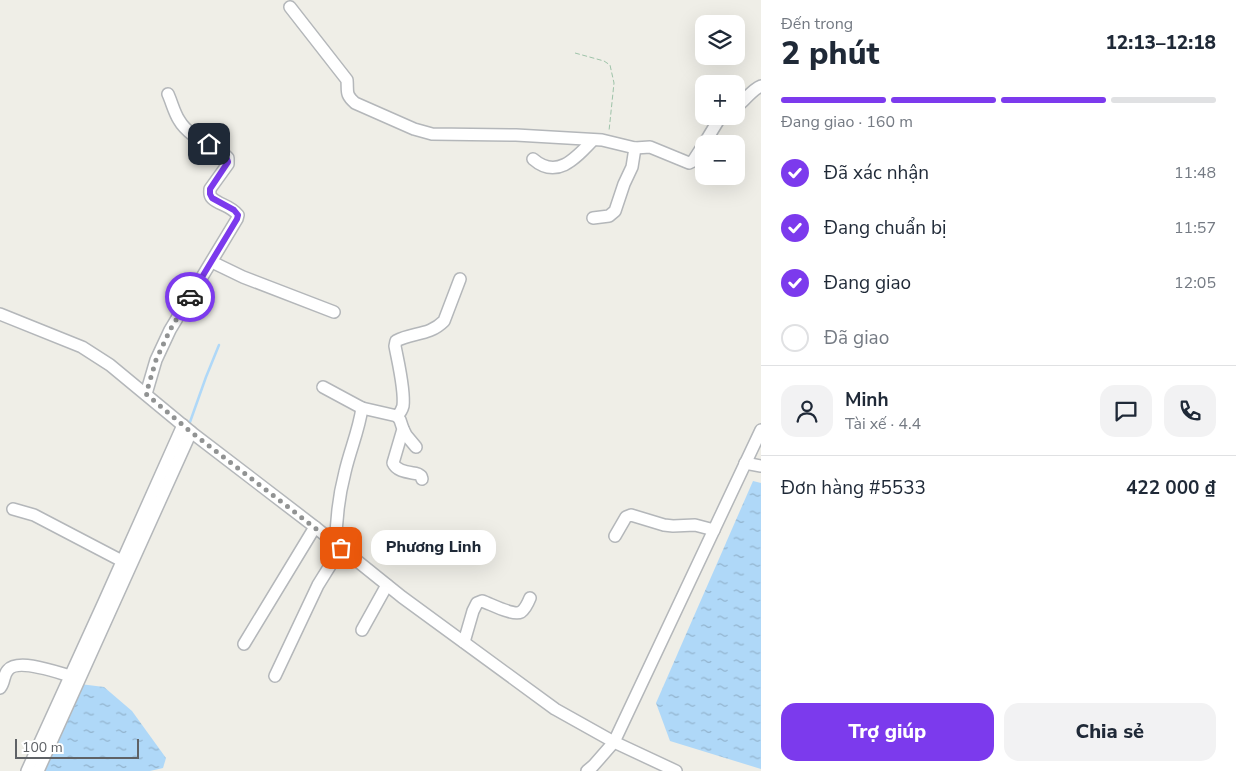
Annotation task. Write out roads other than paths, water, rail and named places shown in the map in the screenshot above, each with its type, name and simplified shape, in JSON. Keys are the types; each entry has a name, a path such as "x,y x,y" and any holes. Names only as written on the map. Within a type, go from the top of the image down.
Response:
{"street":[{"path":"290,7 347,80 349,98 355,103 414,129 432,134 516,135 593,140 635,148 650,147 689,163 693,162 695,159"},
{"path":"745,99 756,88 761,86"},
{"path":"146,394 156,360 170,330 212,262 238,215 234,210 212,198 210,194 210,189 228,164 228,158 184,128 178,119 168,94"},
{"path":"533,158 540,165 552,168 566,164 582,152 593,140"},
{"path":"593,218 609,216 615,211 618,198 632,167 635,148"},
{"path":"212,262 243,277 334,312"},
{"path":"396,416 401,412 402,392 395,346 396,341 431,331 439,326 444,321 460,279"},
{"path":"0,314 82,347 110,365 187,429 387,585 555,708 614,742 670,770"},
{"path":"323,387 362,408 396,416 400,420 406,435 416,447"},
{"path":"275,676 338,546 336,526 338,508 345,471 362,408"},
{"path":"27,771 122,561 187,429"},
{"path":"38,771 187,429"},
{"path":"403,429 393,463 394,466 397,469 418,474 422,478"},
{"path":"587,771 614,742 761,430"},
{"path":"745,463 761,466"},
{"path":"13,509 34,515 122,561"},
{"path":"615,536 626,517 631,515 664,525 695,524 714,530"},
{"path":"244,644 315,528"},
{"path":"362,630 387,585"},
{"path":"464,642 477,603 482,601 513,613 519,613 524,609 530,598"},
{"path":"0,688 3,685 9,668 20,664 70,676"}],"water":[{"path":"753,481 761,483 761,769 670,741 656,703"},
{"path":"80,684 104,687 132,711 166,758 163,768 150,771 44,771 42,763"}],"waterway":[{"path":"190,422 219,345"}],"place":[{"name":"Phương Linh","path":"341,548"}]}
